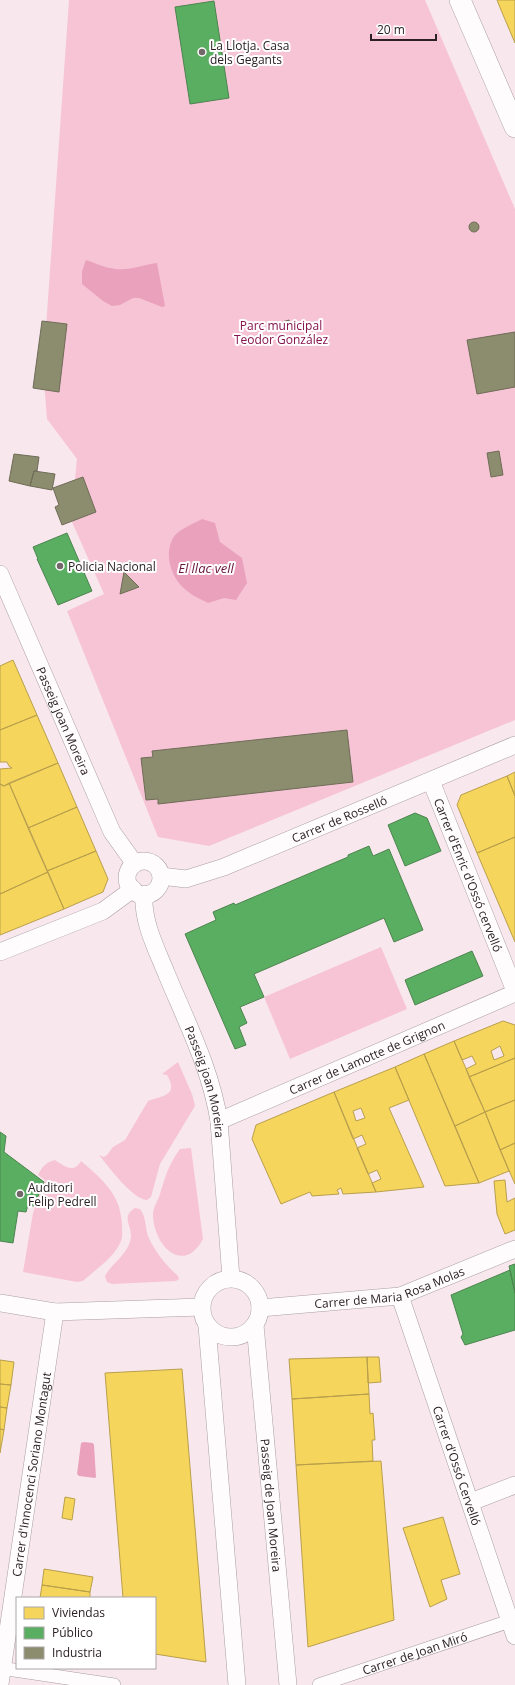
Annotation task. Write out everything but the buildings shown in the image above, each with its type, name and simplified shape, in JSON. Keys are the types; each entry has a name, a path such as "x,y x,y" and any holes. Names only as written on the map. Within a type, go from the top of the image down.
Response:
{"street":[{"path":"460,0 515,127"},
{"name":"Passeig joan Moreira","path":"0,574 112,832 135,864"},
{"name":"Carrer de Rosselló","path":"161,876 186,879 224,867 515,745"},
{"name":"Carrer d'Enric d'Ossó cervelló","path":"431,781 515,992"},
{"path":"0,952 103,911 138,892 153,892 158,888 161,876 158,868 146,861 135,864 130,868 128,877 138,892"},
{"name":"Passeig joan Moreira","path":"138,892 152,938 215,1096 219,1121 231,1278"},
{"name":"Carrer de Lamotte de Grignon","path":"219,1121 515,992"},
{"name":"Carrer de Maria Rosa Molas","path":"260,1308 400,1296 515,1249"},
{"path":"207,1326 220,1335 231,1337 242,1335 255,1325 260,1308 258,1296 252,1287 242,1281 231,1278 216,1282 208,1288 203,1297 201,1307 202,1317 207,1326 237,1685"},
{"name":"Carrer d'Ossó Cervelló","path":"400,1296 471,1502 512,1629"},
{"path":"0,1303 55,1312 201,1307"},
{"name":"Carrer d'Innocenci Soriano Montagut","path":"1,1673 55,1312"},
{"name":"Passeig de Joan Moreira","path":"255,1325 288,1685"},
{"path":"471,1502 515,1486"},
{"name":"Carrer de Joan Miró","path":"319,1685 512,1629"},
{"path":"1,1673 114,1685"}],"green space":[{"name":"Parc municipal Teodor González","path":"69,0 425,0 515,209 515,720 209,846 158,837 67,611 104,594 68,513 74,489 77,459 47,419 43,370"},
{"path":"381,947 407,1009 290,1059 264,997"},
{"path":"178,1062 192,1094 195,1106 160,1164 151,1197 147,1200 134,1194 114,1174 99,1155 104,1157 113,1147 125,1140 148,1101 168,1094 171,1087 170,1082 167,1075 162,1074"},
{"path":"191,1148 203,1239 195,1250 187,1255 178,1256 170,1252 158,1236 154,1225 153,1211 168,1171 180,1149"},
{"path":"55,1160 69,1168 75,1167 81,1161 111,1190 120,1209 122,1235 118,1247 110,1258 83,1281 77,1282 23,1272 33,1213 45,1180 38,1175 45,1165"},
{"path":"135,1208 140,1209 142,1212 148,1236 154,1247 161,1258 178,1276 179,1279 176,1281 112,1284 107,1282 105,1276 108,1271 128,1248 131,1232 128,1214"}],"water":[{"path":"86,260 104,267 116,269 128,269 157,263 165,306 162,307 139,298 133,298 120,305 112,306 103,301 82,284 82,271"},
{"name":"El llac vell","path":"202,519 215,523 220,542 242,558 247,583 236,600 224,598 208,603 188,592 173,574 169,560 169,553 174,536 181,530"},
{"path":"81,1443 93,1443 94,1445 95,1478 79,1476 77,1474"}],"place":[{"name":"La Llotja. Casa dels Gegants","path":"202,52"},
{"name":"Policia Nacional","path":"60,566"},
{"name":"Auditori Felip Pedrell","path":"20,1194"}]}
